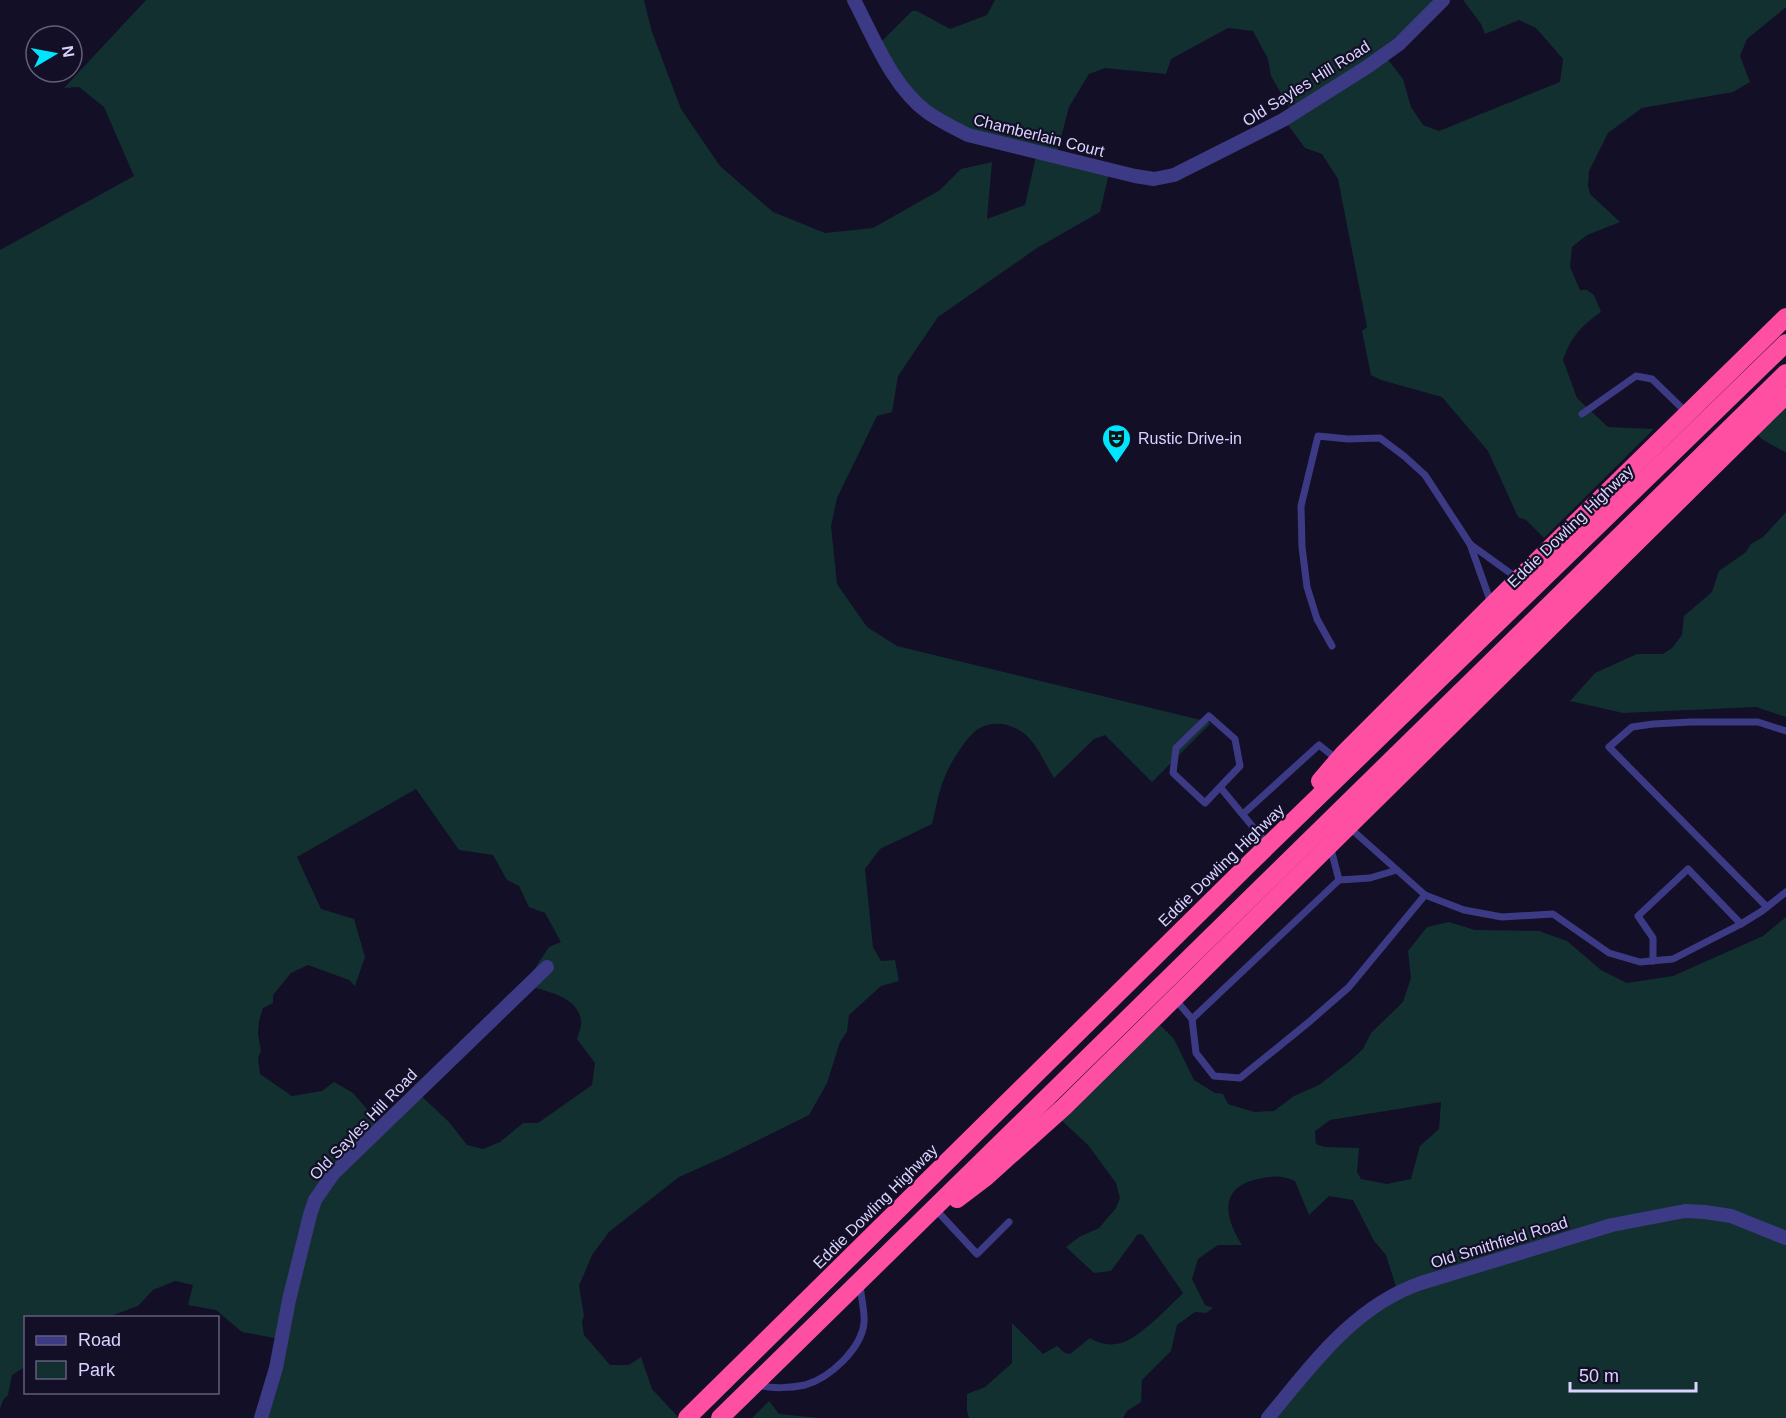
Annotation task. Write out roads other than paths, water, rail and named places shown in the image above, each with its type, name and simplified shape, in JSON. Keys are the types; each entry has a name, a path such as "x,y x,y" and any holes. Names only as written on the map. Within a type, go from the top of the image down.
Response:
{"highway":[{"path":"1251,862 1338,760 1492,605 1786,317"},
{"name":"Eddie Dowling Highway","path":"687,1418 1251,862 1786,343"},
{"path":"720,1418 1786,373"},
{"path":"898,1244 986,1177 1064,1107 1786,395"}],"street":[{"name":"Chamberlain Court","path":"854,0 890,69 906,91 926,111 947,124 968,135 1135,176 1154,179 1174,175"},
{"name":"Old Sayles Hill Road","path":"1174,175 1283,120 1367,67 1399,44 1443,0"},
{"name":"Old Sayles Hill Road","path":"261,1418 276,1368 289,1300 310,1215 323,1186 547,967"},
{"name":"Old Smithfield Road","path":"1268,1418 1311,1367 1357,1319 1390,1295 1421,1282 1612,1225 1685,1211 1731,1216 1786,1238"}],"lane":[{"path":"1582,414 1636,376 1652,379 1687,413"},
{"path":"1332,646 1317,620 1307,587 1302,547 1301,506 1318,436 1348,439 1380,438 1425,475 1470,544 1492,605"},
{"path":"1470,544 1519,579"},
{"path":"1209,716 1235,740 1240,766 1220,787 1205,803 1173,772 1176,748 1209,716"},
{"path":"1767,907 1609,747 1632,727 1653,724 1758,722 1786,731"},
{"path":"1243,814 1319,745 1338,760"},
{"path":"1220,787 1267,844"},
{"path":"1348,826 1425,895 1464,910 1502,917 1553,914 1609,952 1640,963 1673,959 1740,924 1786,892"},
{"path":"1326,847 1332,853 1339,880"},
{"path":"1653,961 1653,938 1638,916 1688,869 1740,924"},
{"path":"1192,1019 1339,880 1370,878 1397,870"},
{"path":"1173,998 1192,1019 1196,1053 1214,1076 1240,1078 1349,987 1425,895"},
{"path":"939,1213 977,1254 1009,1222"},
{"path":"755,1384 776,1387 812,1382 853,1351 859,1341 864,1322 860,1281"}],"place":[{"name":"Rustic Drive-in","path":"1117,464"}]}
